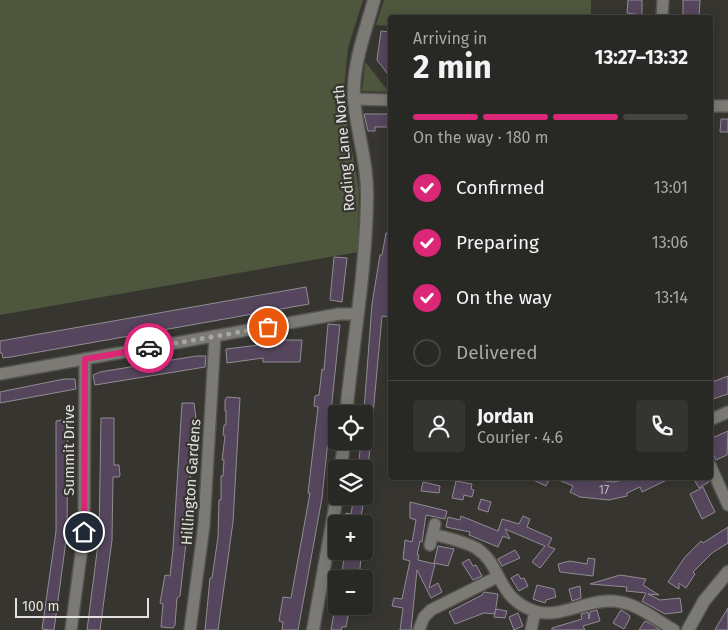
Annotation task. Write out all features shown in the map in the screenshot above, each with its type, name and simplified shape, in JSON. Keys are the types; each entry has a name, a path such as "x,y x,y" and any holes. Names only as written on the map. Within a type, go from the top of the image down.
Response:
{"street":[{"name":"Roding Lane North","path":"347,405 367,193 354,99 356,67 374,0"},
{"path":"662,15 663,0"},
{"path":"354,99 388,100"},
{"path":"713,106 728,106"},
{"path":"0,374 339,314 356,314"},
{"name":"Hillington Gardens","path":"190,630 204,525 215,336"},
{"name":"Summit Drive","path":"71,630 84,532 85,359"},
{"path":"713,419 728,412"},
{"path":"713,472 728,504"},
{"path":"313,630 335,505"},
{"path":"432,535 477,549 488,560 497,577 516,603 535,612 562,611 591,602 621,602 674,630"},
{"path":"688,630 704,601 728,572"},
{"path":"419,630 424,617 432,610 497,577"},
{"path":"531,630 535,612"}],"green space":[{"path":"0,0 363,0 348,48 343,100 359,189 358,252 0,315"},
{"path":"384,0 591,0 591,15 388,15 388,26 376,25"},
{"path":"365,63 366,63 388,92 362,91"}],"building":[{"path":"628,0 642,0 642,15 627,13"},
{"path":"683,0 700,0 699,15 683,15"},
{"path":"381,31 388,32 388,74 377,60"},
{"path":"364,114 388,114 388,127 375,127 375,131 368,131"},
{"path":"721,119 728,119 728,132 720,132"},
{"path":"386,233 388,233 388,317 382,316 373,414 373,405 364,405 372,304 380,255 382,255"},
{"path":"334,257 347,258 342,302 330,300"},
{"path":"306,287 309,304 11,357 3,358 2,353 0,353 0,341"},
{"path":"328,324 340,325 332,405 328,405 328,440 322,498 298,630 282,630 283,622 279,621 283,597 291,598 310,493 308,493 318,407 314,406 315,396 319,395 322,369 324,370"},
{"path":"276,340 302,340 300,362 263,362 263,358 227,363 226,349 276,343"},
{"path":"206,356 205,367 95,385 93,375 100,372"},
{"path":"728,376 728,394 713,399 713,382"},
{"path":"64,379 75,379 76,389 0,403 0,392"},
{"path":"227,397 240,398 233,522 218,630 205,630 210,578 212,578 218,537 219,500 221,500 221,476 223,476 224,460 222,460 225,436 223,435 224,425 226,425 225,400"},
{"path":"182,403 194,403 196,418 194,418 188,543 186,543 180,596 177,598 175,625 173,628 161,627 163,604 160,603 165,575 170,576 173,549"},
{"path":"101,418 114,418 114,465 119,465 120,475 119,477 113,477 112,540 100,630 87,630 99,536"},
{"path":"68,419 67,533 54,630 50,630 42,629 56,531 56,421"},
{"path":"728,431 727,455 716,460 713,454 713,438"},
{"path":"360,450 370,450 369,460 359,460"},
{"path":"533,480 549,480 546,486"},
{"path":"559,480 600,480 613,482 624,480 667,480 642,492 640,487 627,493 627,496 609,500 580,497 570,492 573,486"},
{"path":"694,480 708,480 709,482 699,488"},
{"path":"456,481 472,484 471,489 474,490 472,497 464,495 463,500 452,498"},
{"path":"423,482 440,486 439,493 421,491"},
{"path":"703,487 715,512 702,519 690,494"},
{"path":"481,499 491,502 488,512 478,509"},
{"path":"410,502 447,511 445,519 426,515 422,542 420,541 417,555 419,555 418,560 435,564 429,588 438,583 442,592 431,598 417,570 411,630 400,630 403,608 392,606 394,598 402,599 410,561 403,559 405,540 412,542 416,520 410,518"},
{"path":"352,505 363,505 361,515 346,515 346,513 351,514"},
{"path":"461,516 498,531 502,519 519,524 523,516 530,519 527,527 552,538 548,546 555,549 540,568 532,562 545,546 505,529 510,539 503,536 498,547 469,535 470,532 446,527 448,517 460,520"},
{"path":"728,527 728,543 712,553 693,572 695,574 686,588 679,583 679,589 668,582 685,557 701,541 703,543"},
{"path":"438,546 454,549 448,566 434,563"},
{"path":"515,550 520,558 502,566 498,559"},
{"path":"588,558 595,559 593,576 560,572 558,564 570,561 587,564"},
{"path":"469,559 473,566 476,565 482,576 473,580 462,563"},
{"path":"344,560 361,560 360,570 342,570"},
{"path":"518,574 521,579 524,578 528,586 519,591 511,578"},
{"path":"620,575 646,579 643,585 659,595 648,594 660,600 680,598 682,612 665,614 642,601 646,593 626,591 627,587 590,584"},
{"path":"537,585 554,589 556,597 546,600 545,603 533,599"},
{"path":"580,586 581,598 572,601 569,589"},
{"path":"484,592 498,594 495,614 484,613 455,624 449,612 482,595"},
{"path":"728,608 728,630 715,630 717,626"},
{"path":"496,609 507,611 505,618 494,617"},
{"path":"597,610 600,621 583,626 585,630 552,630 552,628 582,619 581,614 588,612 589,619 590,612"},
{"path":"621,610 629,615 630,618 624,629 613,623"},
{"path":"518,613 523,626 514,630 509,617"},
{"path":"334,615 348,615 346,627 342,627 341,630 331,630"},
{"path":"645,621 653,625 660,630 639,630"}],"way so far":[{"path":"149,348 268,327"}],"route":[{"path":"84,532 85,359 149,348"}]}
